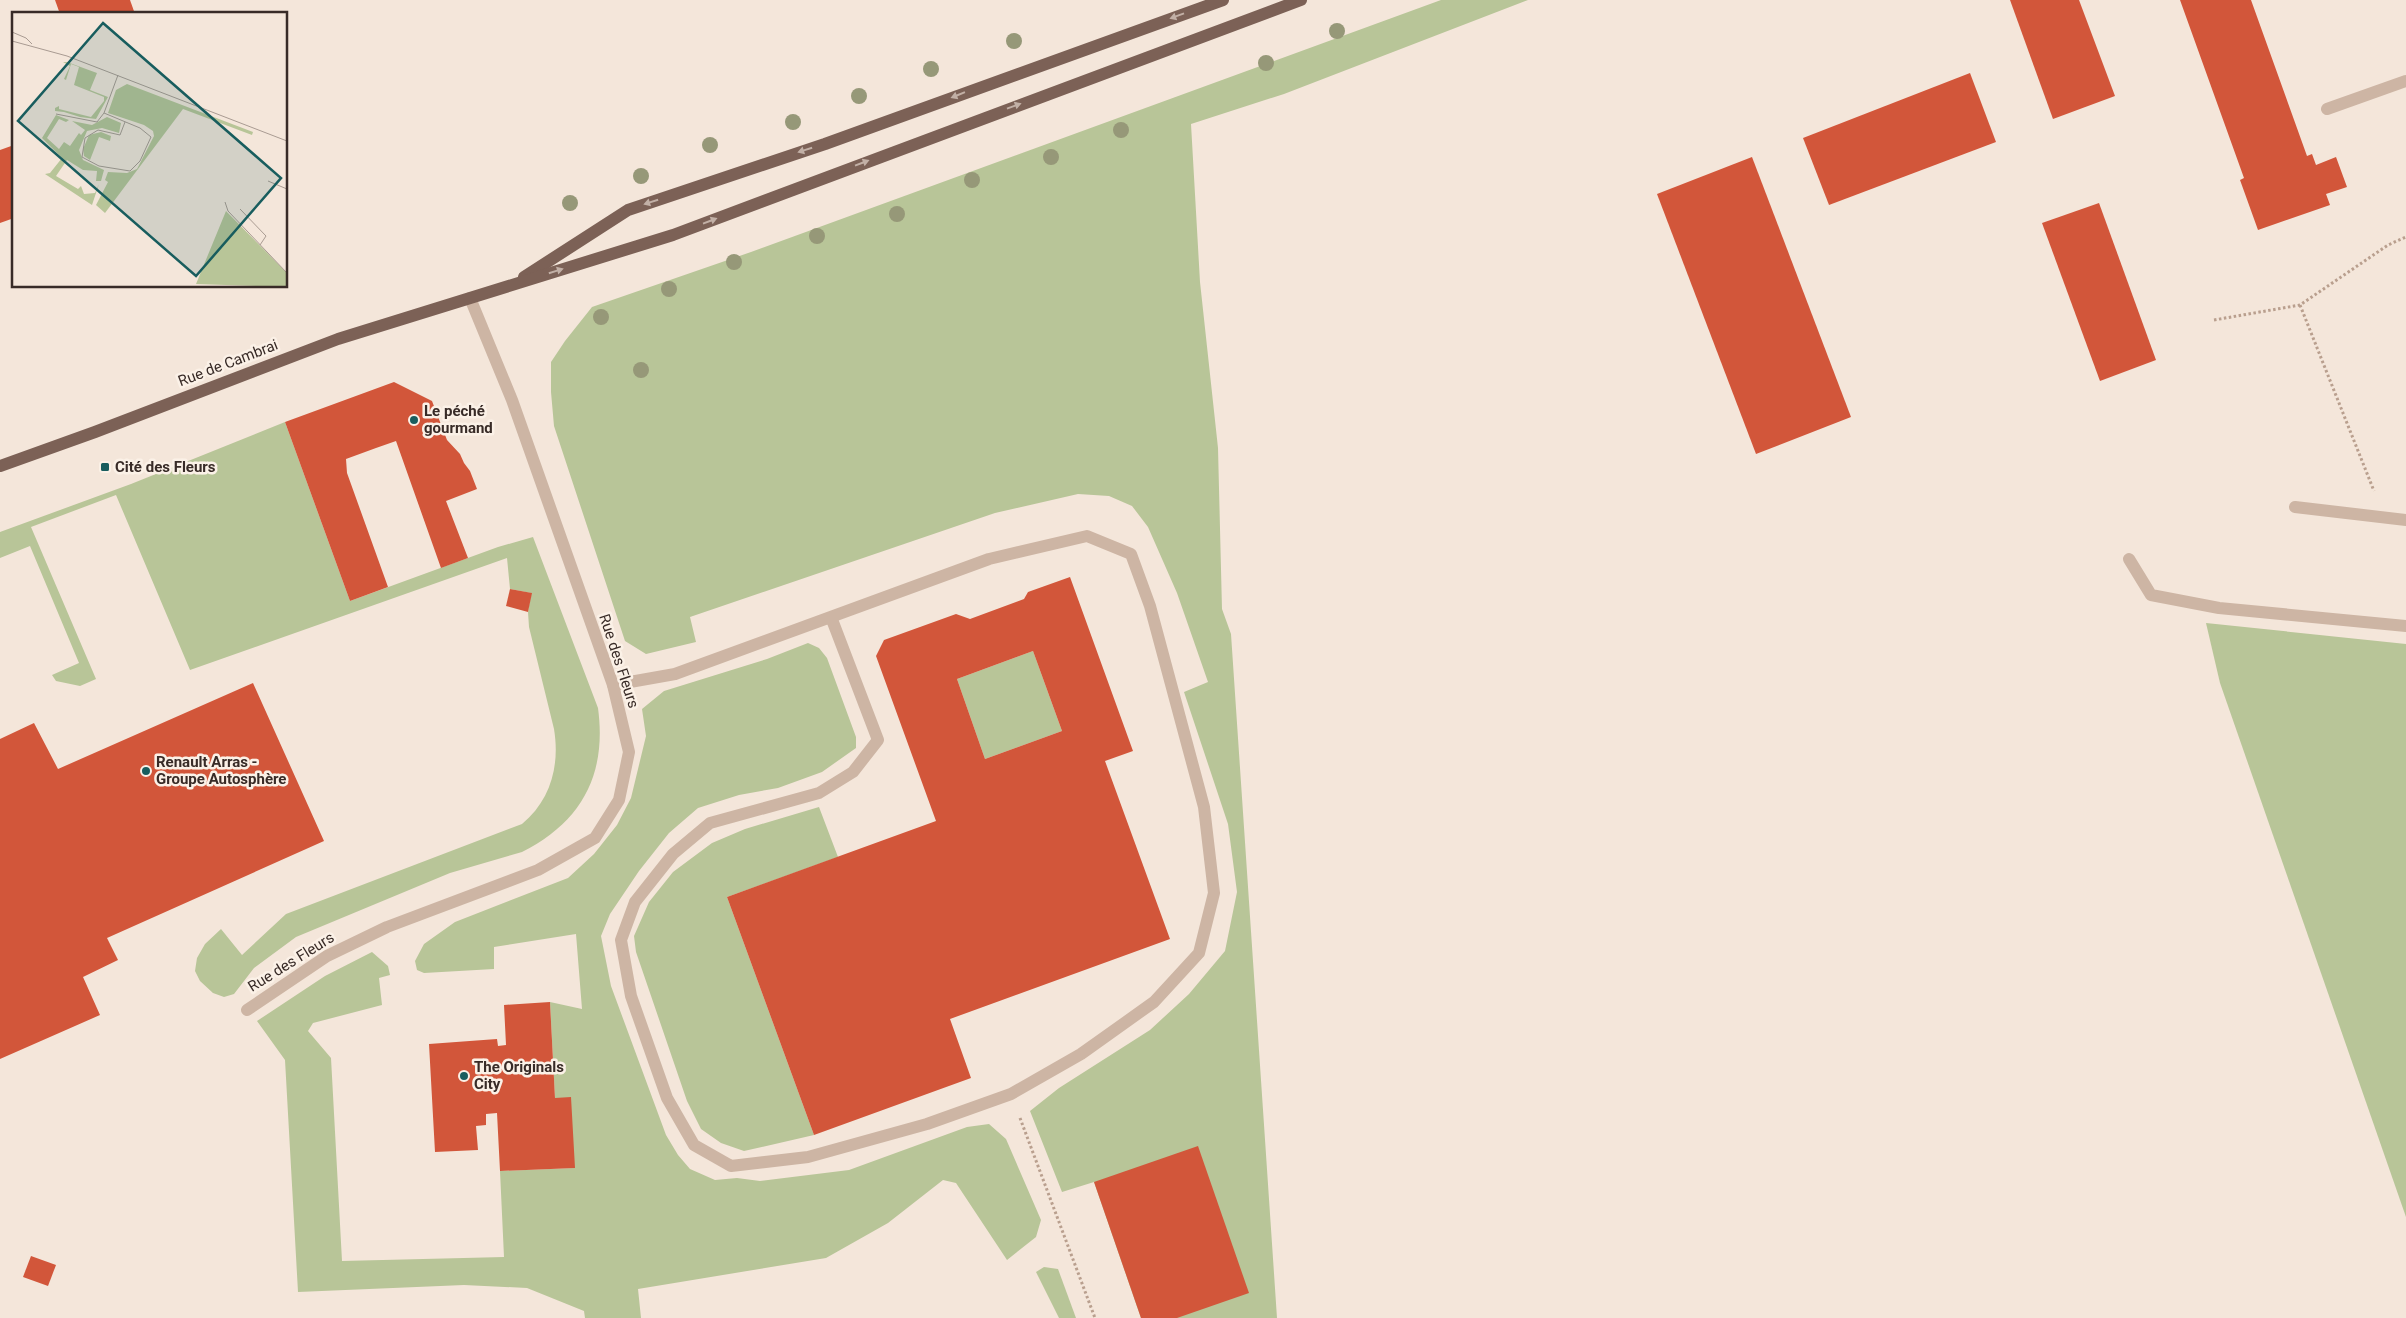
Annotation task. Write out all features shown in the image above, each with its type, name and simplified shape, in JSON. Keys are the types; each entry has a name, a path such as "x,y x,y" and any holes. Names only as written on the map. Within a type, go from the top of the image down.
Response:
{"main road":[{"path":"509,286 628,210 852,134 1223,0"},
{"name":"Rue de Cambrai","path":"0,466 95,432 338,339 673,235 1301,0"}],"street":[{"path":"2327,110 2406,81"},
{"name":"Rue des Fleurs","path":"247,1010 327,956 387,927 538,870 595,838 619,800 629,752 613,685 512,400 470,298"},
{"path":"2295,507 2406,520"},
{"path":"613,685 675,674 988,559 1087,536 1131,554 1150,606 1204,807 1214,894 1199,953 1154,1002 1081,1054 1011,1094 927,1124 808,1157 731,1166 694,1145 666,1098 631,996 621,940 635,902 674,854 710,823 819,794 853,772 878,740 831,617"},
{"path":"2129,559 2151,594 2219,608 2406,626"}],"path":[{"path":"2214,320 2300,305 2388,245 2406,237"},
{"path":"2300,305 2384,517"},
{"path":"1011,1094 1095,1318"}],"green space":[{"path":"1441,0 1528,0 1284,94 1191,124 1200,282 1218,448 1222,609 1231,634 1277,1318 1141,1318 1094,1182 1062,1192 1030,1111 1059,1088 1150,1030 1189,994 1225,951 1237,892 1228,824 1184,692 1208,682 1177,593 1148,527 1132,506 1109,496 1078,494 995,513 690,617 696,642 646,654 625,641 554,426 551,362 592,307 751,252"},
{"path":"285,422 350,601 498,547 533,537 598,708 600,732 598,754 594,775 586,794 575,811 543,840 522,852 450,873 296,937 254,968 234,994 224,997 213,993 200,981 195,971 197,958 205,944 221,929 242,955 286,914 522,824 532,815 546,793 551,781 556,756 554,729 529,627 528,612 531,593 510,589 507,558 190,670 116,495 31,527 96,679 80,686 56,681 52,675 79,663 30,546 0,558 0,532 131,484"},
{"path":"2206,623 2406,644 2406,1217 2220,683"},
{"path":"808,643 819,648 827,658 856,737 856,748 822,772 778,788 739,795 698,808 669,833 639,871 610,914 601,936 611,986 666,1135 678,1155 690,1169 715,1180 737,1178 760,1181 849,1170 967,1127 989,1124 1006,1139 1041,1220 1036,1237 1007,1260 956,1183 943,1180 888,1223 826,1258 638,1289 641,1318 585,1318 584,1311 527,1288 464,1285 298,1292 285,1060 257,1021 325,976 372,952 388,966 390,975 379,978 382,1005 313,1023 308,1031 331,1058 342,1261 504,1257 500,1171 574,1168 555,1098 550,1002 582,1009 576,934 494,947 494,969 424,973 417,970 415,961 424,944 455,922 568,878 594,854 617,825 631,798 646,736 642,709 664,691 767,659"},
{"path":"1033,651 1062,731 985,759 957,679"},
{"path":"819,807 838,857 727,897 814,1135 744,1151 721,1143 701,1129 687,1101 636,952 634,936 649,902 673,872 712,843 745,829"},
{"path":"1044,1267 1058,1269 1076,1318 1059,1318 1036,1272"}],"building":[{"path":"55,0 130,0 134,12 59,12"},
{"path":"2010,0 2079,0 2115,96 2053,119"},
{"path":"2180,0 2251,0 2307,156 2312,154 2316,165 2336,157 2347,187 2326,194 2330,205 2258,230 2240,180 2244,178"},
{"path":"1970,73 1996,142 1829,205 1803,138"},
{"path":"12,146 12,219 0,223 0,150"},
{"path":"1752,157 1851,417 1756,454 1657,194"},
{"path":"2099,203 2156,360 2100,381 2042,223"},
{"path":"394,382 432,401 447,440 460,454 470,471 477,489 446,501 468,558 441,568 396,441 376,448 346,459 347,473 388,587 350,601 285,422"},
{"path":"1070,577 1133,751 1105,761 1170,939 950,1019 971,1078 814,1135 727,897 936,821 876,656 884,640 956,614 970,619 1024,599 1028,592","holes":["1033,651 1062,731 985,759 957,679"]},
{"path":"510,589 532,593 528,612 506,606"},
{"path":"253,683 324,841 107,938 118,960 83,977 100,1015 0,1059 0,739 34,723 58,769"},
{"path":"550,1002 555,1098 571,1097 575,1168 500,1171 497,1113 486,1114 486,1125 476,1126 478,1150 435,1152 429,1044 497,1039 498,1046 506,1045 504,1005"},
{"path":"1198,1146 1249,1293 1177,1318 1141,1318 1094,1182"},
{"path":"31,1256 56,1265 48,1286 23,1277"}],"place":[{"name":"Le péché gourmand","path":"414,420"},
{"name":"Cité des Fleurs","path":"105,467"},
{"name":"Renault Arras - Groupe Autosphère","path":"146,771"},
{"name":"The Originals City","path":"464,1076"}]}
